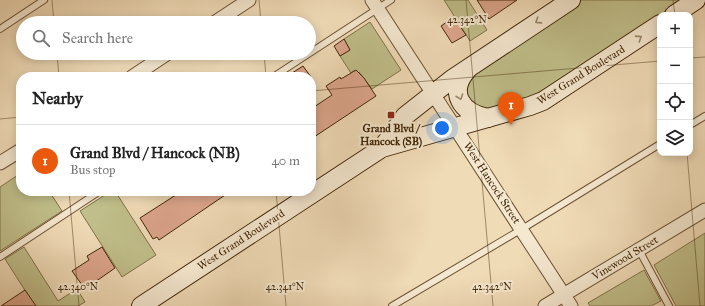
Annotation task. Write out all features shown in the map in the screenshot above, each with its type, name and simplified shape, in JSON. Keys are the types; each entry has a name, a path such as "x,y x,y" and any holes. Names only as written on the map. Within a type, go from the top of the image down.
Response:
{"main road":[{"name":"West Grand Boulevard","path":"382,148 405,116 433,94 472,64 571,0"},
{"path":"678,12 696,0"},
{"name":"West Grand Boulevard","path":"316,191 382,148 530,106 542,101 657,26"},
{"path":"472,64 457,84 457,94 462,104 471,114 488,118"},
{"name":"West Grand Boulevard","path":"141,306 309,196"}],"street":[{"path":"225,16 249,0"},
{"name":"West Hancock Street","path":"375,4 565,294 571,306"},
{"path":"140,72 158,60"},
{"path":"0,163 16,153"},
{"name":"Vinewood Street","path":"545,306 705,210"}],"lane":[{"path":"20,16 44,0"},
{"path":"316,46 375,4 391,0"},
{"path":"0,29 16,18"},
{"path":"280,72 297,60"},
{"path":"693,123 705,116"},
{"path":"392,306 522,229 657,146"},
{"path":"0,256 92,196"},
{"path":"639,250 670,306"}],"shaded area":[{"path":"444,0 468,0 487,30 470,41"},
{"path":"579,0 683,0 665,12 657,12 657,17 563,79 519,103 479,111 464,93 465,78"},
{"path":"370,22 401,70 372,89 359,72 358,73 355,70 351,73 340,56 350,50 344,39"},
{"path":"16,176 16,196 52,196 62,211 0,251 0,187"},
{"path":"103,196 118,196 156,255 122,277 80,211"},
{"path":"705,233 705,306 676,306 654,265"},
{"path":"24,247 58,301 77,289 85,302 78,306 35,306 5,259"},
{"path":"644,270 661,301 651,306 590,306 588,303"}],"building":[{"path":"477,0 517,0 489,19"},
{"path":"454,17 466,35 452,43 441,26"},
{"path":"344,39 350,50 340,56 334,46"},
{"path":"303,66 307,72 294,72"},
{"path":"356,70 364,78 376,96 316,136 316,106 332,95 326,86 340,77 341,79"},
{"path":"174,196 224,196 159,240 157,237 153,239 140,218"},
{"path":"102,247 115,268 85,289 72,271 89,260 87,256"},
{"path":"25,290 36,306 1,306"}],"place":[{"name":"Grand Blvd / Hancock (SB)","path":"391,115"},
{"name":"Grand Blvd / Hancock (NB)","path":"511,125"}]}
